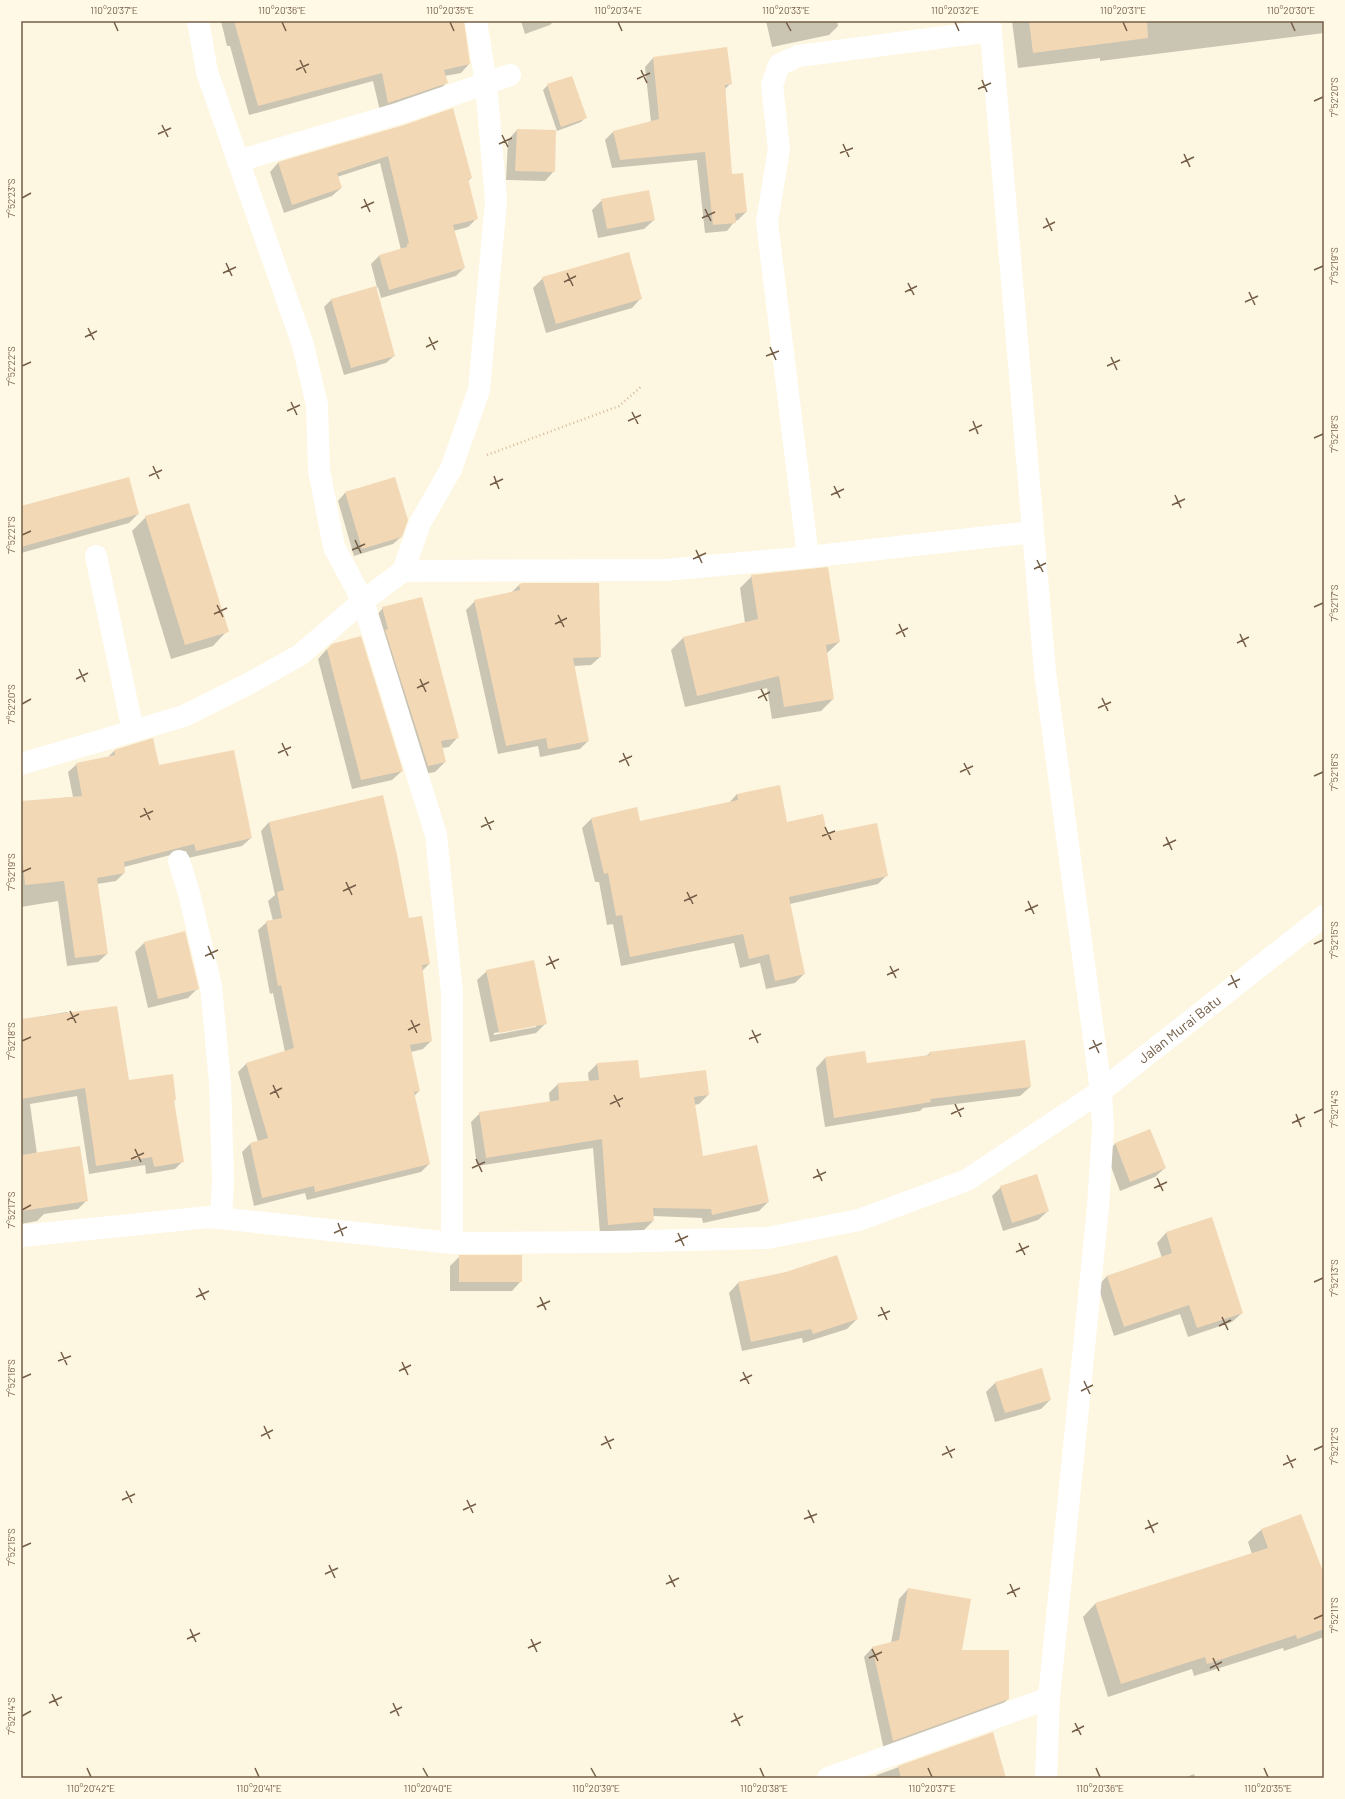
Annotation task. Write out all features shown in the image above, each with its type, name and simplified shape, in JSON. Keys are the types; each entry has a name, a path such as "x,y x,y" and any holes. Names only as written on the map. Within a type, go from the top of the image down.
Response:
{"street":[{"path":"198,21 207,72 303,346 317,405 319,470 334,547 363,601 436,835 452,992 452,1243"},
{"path":"21,764 184,716 250,683 300,655 363,601 403,572 420,523 451,468 478,390 496,201 486,83 476,21"},
{"path":"808,557 767,222 779,149 772,85 779,65 798,56 990,26 1045,672 1101,1091 1103,1127 1098,1207 1049,1698 1046,1778"},
{"path":"238,161 400,114 510,75"},
{"path":"403,572 666,570 808,557 1033,532"},
{"path":"96,556 133,731"},
{"path":"179,861 189,893 211,986 220,1082 223,1181 221,1218"},
{"name":"Jalan Murai Batu","path":"21,1236 209,1217 452,1243 609,1242 767,1238 859,1220 967,1180 1101,1091 1324,916"},
{"path":"828,1778 1049,1698"}],"path":[{"path":"451,468 619,406 642,386"}],"building":[{"path":"234,21 464,21 470,64 444,70 448,83 388,103 382,73 258,106"},
{"path":"1029,21 1147,21 1148,38 1033,53"},
{"path":"727,47 732,84 725,85 732,174 743,173 747,212 735,214 736,223 713,225 705,152 620,160 613,131 659,119 653,57"},
{"path":"572,76 587,118 561,127 547,84"},
{"path":"453,108 472,178 468,179 478,219 453,225 465,268 389,290 379,255 407,247 407,244 409,243 388,156 337,173 342,188 292,205 278,162 404,125"},
{"path":"517,129 556,130 555,172 515,171"},
{"path":"649,190 655,220 607,229 601,199"},
{"path":"629,252 642,299 556,324 542,277"},
{"path":"376,286 395,356 351,368 331,299"},
{"path":"129,477 139,514 21,547 21,506"},
{"path":"395,477 408,520 402,537 362,549 345,492"},
{"path":"189,503 229,632 185,645 145,516"},
{"path":"828,567 840,642 826,645 834,699 784,707 779,676 697,696 683,637 758,619 751,575"},
{"path":"599,583 601,657 573,658 589,741 548,749 546,738 506,746 474,600 520,590 519,584"},
{"path":"422,597 459,738 441,741 446,762 428,766 385,630 388,629 382,607"},
{"path":"361,636 403,771 361,780 327,649 332,644"},
{"path":"153,738 159,765 234,750 252,838 196,851 194,844 124,862 125,873 97,878 108,954 75,958 64,881 25,885 21,843 21,801 82,796 76,763 115,755 114,750"},
{"path":"780,785 787,822 823,814 827,833 877,823 888,876 789,897 805,974 775,981 769,954 749,959 743,934 630,957 622,915 616,916 608,873 604,874 591,818 637,807 640,821 738,800 737,794"},
{"path":"383,795 397,855 409,918 422,916 430,964 422,965 432,1041 410,1045 420,1091 414,1092 430,1164 315,1192 314,1186 262,1198 250,1143 268,1138 246,1063 294,1048 281,985 278,986 266,921 282,918 277,892 284,890 269,822"},
{"path":"185,931 199,989 158,999 144,942"},
{"path":"534,960 547,1024 499,1033 486,970"},
{"path":"117,1006 129,1080 173,1074 176,1100 174,1100 184,1162 154,1167 152,1157 96,1166 85,1088 21,1099 21,1019"},
{"path":"1025,1040 1031,1087 930,1099 931,1102 834,1118 825,1057 865,1051 867,1063 930,1055 929,1052"},
{"path":"638,1060 640,1078 706,1070 709,1095 694,1097 703,1156 757,1145 769,1202 712,1215 711,1209 653,1208 654,1221 608,1225 602,1139 486,1158 479,1112 559,1100 558,1083 599,1080 597,1063"},
{"path":"1150,1129 1166,1168 1130,1182 1115,1143"},
{"path":"80,1146 88,1201 21,1211 21,1155"},
{"path":"1037,1174 1049,1211 1012,1223 1000,1186"},
{"path":"1212,1217 1243,1313 1197,1328 1189,1305 1124,1327 1107,1276 1172,1253 1166,1232"},
{"path":"459,1255 522,1255 522,1282 459,1282"},
{"path":"837,1255 858,1319 813,1334 811,1329 751,1342 738,1282 786,1272"},
{"path":"1042,1368 1051,1400 1005,1413 995,1382"},
{"path":"1301,1514 1324,1574 1324,1629 1297,1639 1296,1635 1207,1664 1205,1657 1121,1684 1095,1603 1268,1548 1261,1529"},
{"path":"908,1588 971,1599 962,1650 1009,1650 1009,1699 893,1741 872,1647 899,1640"},
{"path":"993,1732 1006,1778 901,1778 898,1766"}]}
